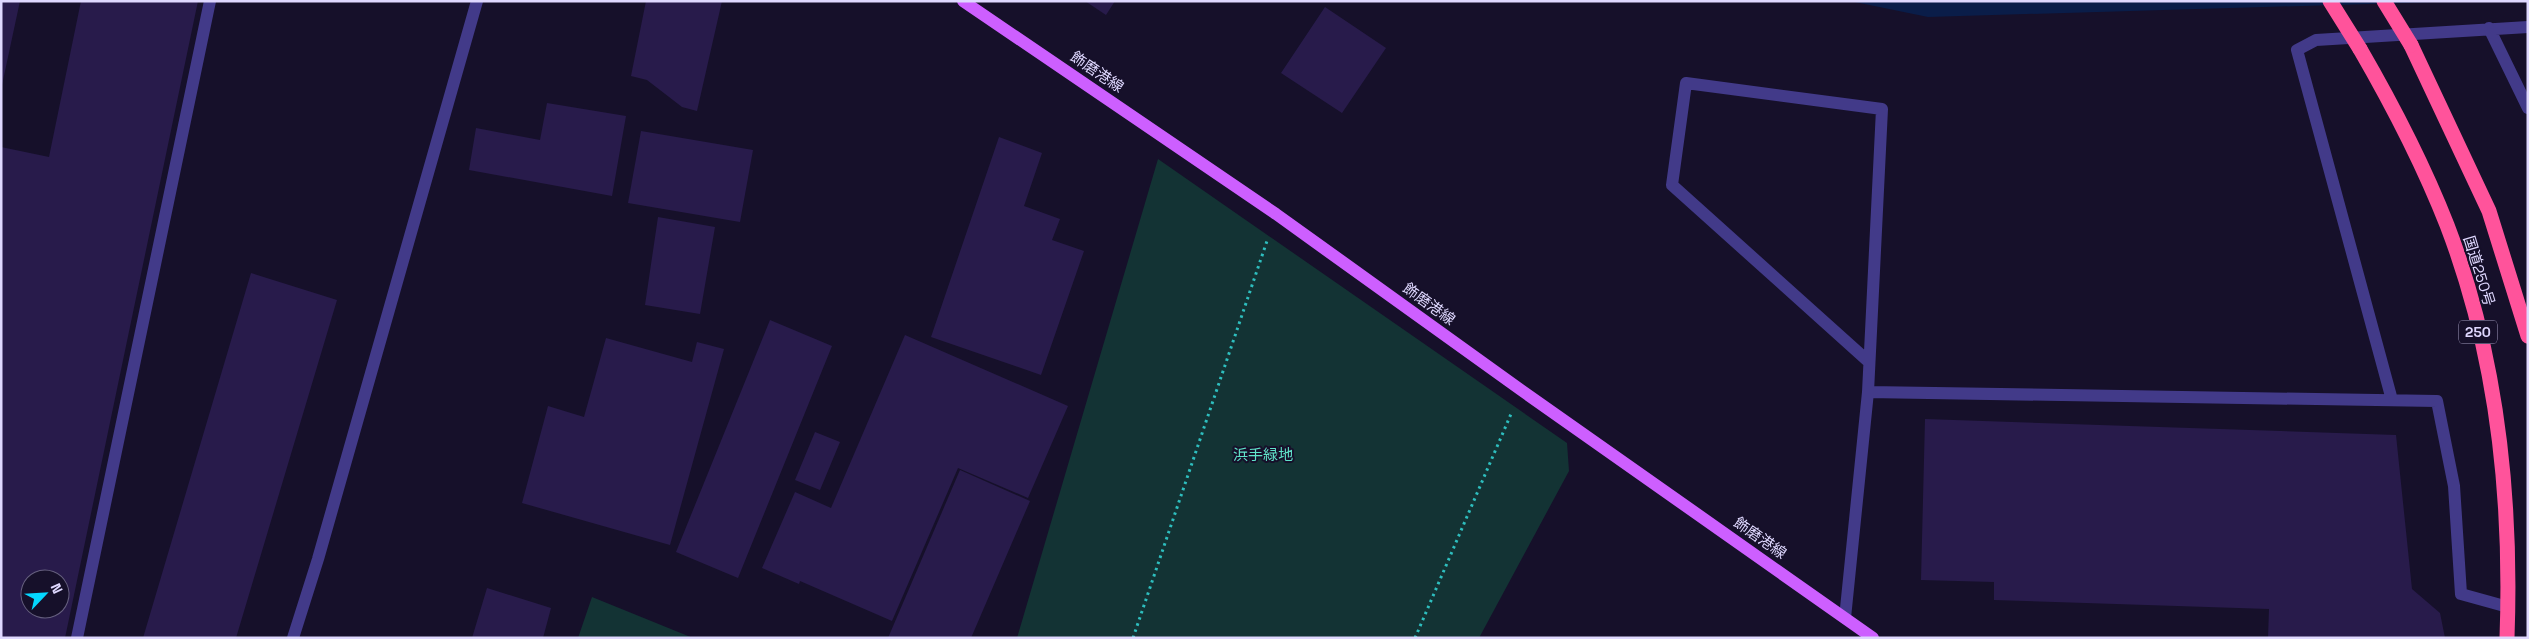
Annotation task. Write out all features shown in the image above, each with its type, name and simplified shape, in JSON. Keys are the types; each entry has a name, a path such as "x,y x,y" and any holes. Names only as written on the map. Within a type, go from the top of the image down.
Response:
{"highway":[{"name":"国道250号","path":"2330,1 2395,108 2447,226 2471,303 2486,360 2503,476 2509,568 2507,638"},
{"name":"国道250号","path":"2384,1 2411,45 2489,211 2528,336"}],"main road":[{"name":"飾磨港線","path":"963,1 1276,214 1521,390 1874,638"}],"street":[{"path":"77,638 210,1"},
{"path":"293,638 318,559 477,1"},
{"path":"2392,400 2297,50 2316,40 2528,27"},
{"path":"2489,28 2528,108"},
{"path":"1845,618 1868,392 1882,109 1686,83 1672,185 1869,362"},
{"path":"1868,392 2437,401 2454,486 2461,594 2508,607"}],"path":[{"path":"1133,638 1276,214"},
{"path":"1414,638 1521,390"}],"green space":[{"name":"浜手緑地","path":"1158,159 1567,443 1569,471 1479,638 1017,638"},
{"path":"592,597 693,638 578,638"}],"water":[{"path":"1850,1 2468,1 1928,17"}],"building":[{"path":"1,1 20,1 2,85 1,85"},
{"path":"81,1 198,1 70,614 70,569 20,569 20,619 69,619 65,638 1,638 1,147 49,157"},
{"path":"646,1 722,1 697,111 682,107 647,80 631,76"},
{"path":"1085,1 1115,1 1106,15"},
{"path":"1325,7 1386,48 1342,113 1281,73"},
{"path":"547,103 626,116 612,196 469,170 476,128 540,140"},
{"path":"641,131 753,150 740,222 628,203"},
{"path":"999,137 1042,153 1024,206 1060,219 1052,240 1084,251 1041,375 931,337"},
{"path":"658,217 715,227 700,314 645,305"},
{"path":"251,273 337,300 236,638 143,638"},
{"path":"770,320 832,346 738,578 676,552"},
{"path":"905,335 1068,406 1028,498 958,468 892,621 800,581 799,584 762,568 795,492 831,508"},
{"path":"606,338 692,362 697,342 724,349 670,545 522,503 548,406 584,417"},
{"path":"1925,419 2396,435 2412,589 2440,613 2445,638 2268,638 2269,609 1994,600 1994,582 1921,580"},
{"path":"815,432 840,442 820,490 795,480"},
{"path":"960,470 1030,501 971,638 888,638"},
{"path":"487,588 551,608 543,638 472,638"}]}
